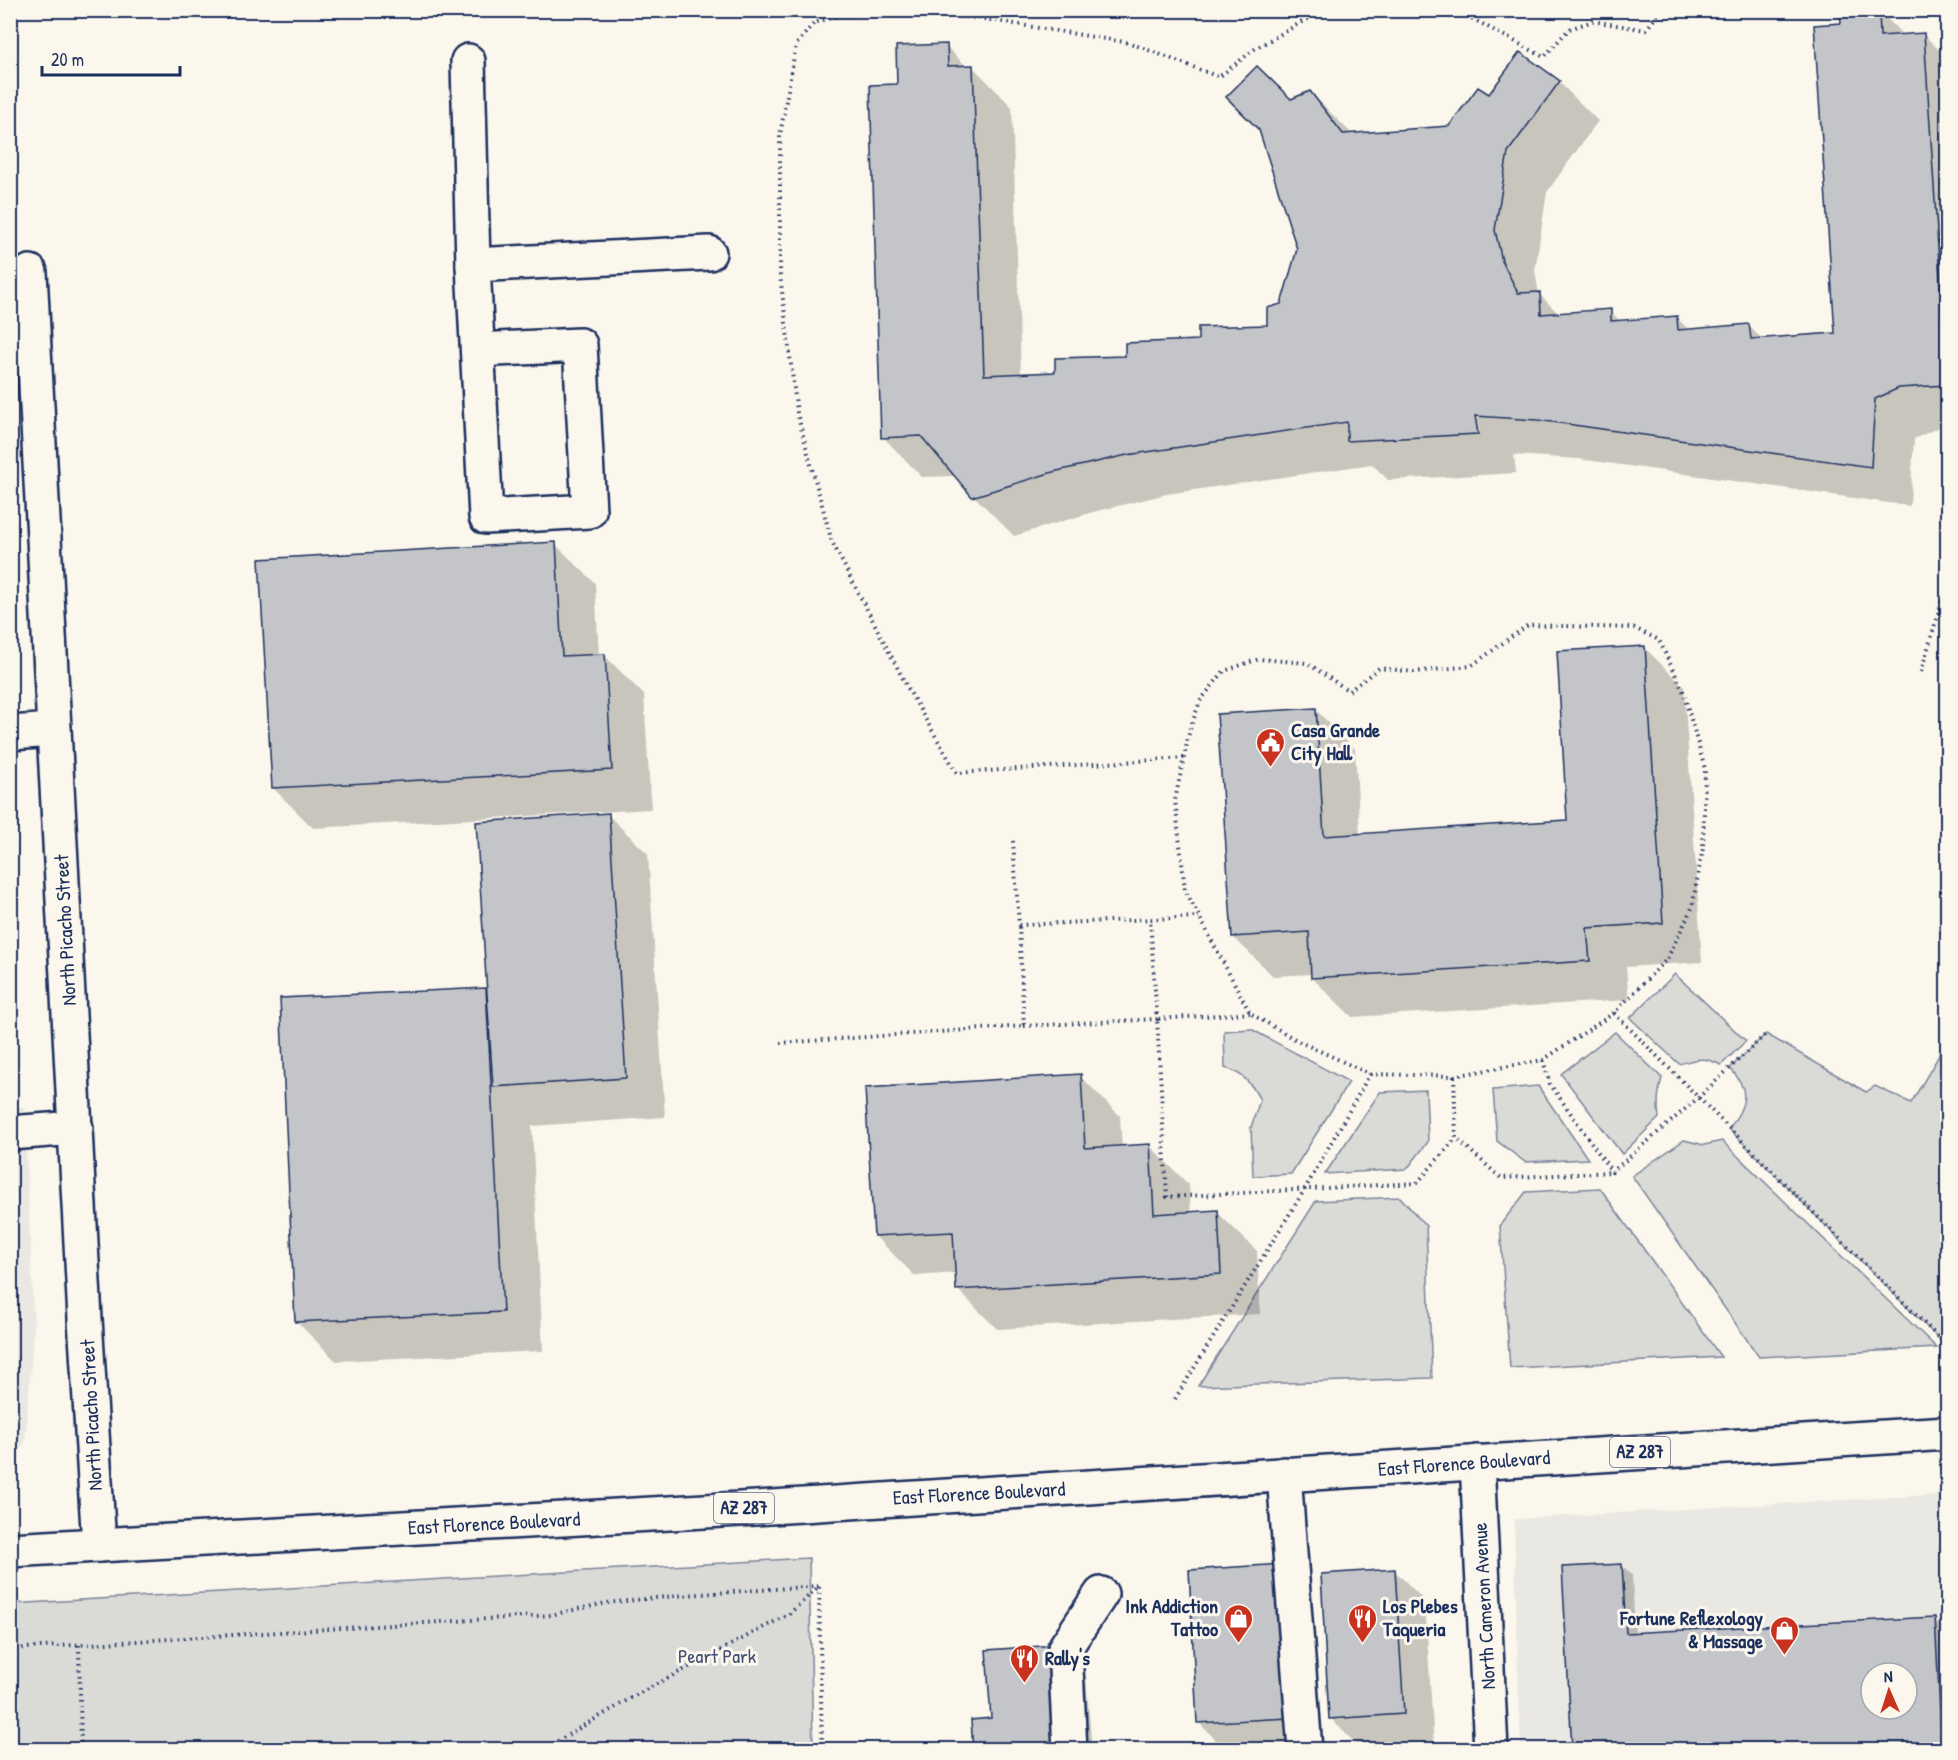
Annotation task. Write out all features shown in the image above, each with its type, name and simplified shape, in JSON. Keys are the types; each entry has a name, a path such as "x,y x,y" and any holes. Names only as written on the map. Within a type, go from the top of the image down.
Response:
{"main road":[{"path":"468,61 473,265 486,517 589,511 580,345 478,350"},
{"path":"473,265 709,253"},
{"name":"North Picacho Street","path":"30,272 99,1545"},
{"path":"10,733 54,730"},
{"path":"10,1132 76,1128"},
{"name":"East Florence Boulevard","path":"10,1550 740,1509 1947,1433"},
{"name":"North Cameron Avenue","path":"1477,1462 1491,1749"},
{"path":"1284,1474 1305,1749"},
{"path":"1070,1749 1065,1648 1101,1594"}],"path":[{"path":"1184,758 957,773 951,764 912,696 832,542 797,413 780,275 780,135 787,89 796,45 814,23 837,16 888,12 978,18 1130,43 1219,77 1256,48 1323,10"},
{"path":"1456,10 1544,57 1569,29 1593,21 1646,30 1661,10"},
{"path":"1921,672 1947,580"},
{"path":"1528,625 1634,628 1659,640 1683,691 1705,769 1703,848 1692,908 1667,959 1614,1013 1543,1060 1454,1076 1370,1074 1300,1042 1251,1013 1199,917 1185,890 1175,800 1190,729 1200,701 1224,671 1258,659 1307,663 1349,691 1379,668 1414,672 1471,666 1528,625"},
{"path":"1013,841 1023,1027"},
{"path":"1019,924 1199,917"},
{"path":"1150,919 1167,1197 1417,1183 1456,1138 1454,1076"},
{"path":"780,1043 1251,1013"},
{"path":"1614,1013 1947,1347"},
{"path":"1456,1138 1501,1178 1612,1172 1698,1098 1766,1035"},
{"path":"1543,1060 1550,1084 1612,1172"},
{"path":"1175,1399 1305,1189 1370,1074"},
{"path":"10,1649 551,1615 606,1603 685,1594 819,1586"},
{"path":"542,1749 638,1694 789,1614 819,1586"},
{"path":"819,1586 822,1749"},
{"path":"79,1645 81,1749"}],"shaded area":[{"path":"10,1107 24,1107 34,1325 25,1442 11,1462"},
{"path":"1947,1494 1947,1749 1521,1749 1514,1519"}],"green space":[{"path":"1675,974 1746,1041 1721,1065 1700,1059 1679,1064 1630,1018"},
{"path":"1251,1029 1349,1082 1291,1174 1253,1176 1251,1127 1260,1100 1246,1080 1225,1068 1224,1031"},
{"path":"1615,1032 1662,1078 1658,1098 1659,1118 1622,1154 1561,1074"},
{"path":"1947,1033 1948,1347 1729,1129 1739,1113 1744,1098 1741,1084 1730,1068 1766,1034 1866,1092 1875,1086 1911,1103 1937,1059"},
{"path":"1538,1086 1588,1159 1525,1162 1497,1141 1493,1090"},
{"path":"1426,1090 1428,1142 1407,1169 1325,1174 1380,1092"},
{"path":"1684,1140 1704,1145 1722,1141 1937,1348 1759,1357 1632,1176"},
{"path":"1600,1188 1721,1357 1510,1368 1500,1225 1526,1192"},
{"path":"1400,1197 1426,1226 1432,1378 1198,1386 1316,1201"},
{"name":"Peart Park","path":"809,1558 813,1749 11,1749 11,1604"}],"building":[{"path":"1879,10 1880,36 1924,33 1947,385 1899,388 1875,399 1871,467 1538,420 1475,416 1478,434 1347,441 1347,422 1127,455 1053,472 972,497 921,436 881,438 870,85 897,84 896,46 947,44 948,66 973,65 984,375 1055,372 1055,358 1125,356 1125,343 1198,340 1198,327 1267,325 1267,308 1281,304 1297,249 1259,130 1226,97 1257,66 1291,99 1310,91 1343,134 1449,126 1478,87 1489,94 1520,52 1560,81 1508,152 1495,230 1502,261 1518,293 1540,292 1541,314 1611,309 1611,321 1677,316 1678,330 1749,324 1751,339 1835,333 1814,25 1841,23 1840,11"},
{"path":"556,542 562,656 605,654 612,770 272,788 259,559"},
{"name":"Casa Grande City Hall","path":"1645,646 1663,923 1587,928 1590,961 1311,978 1309,932 1232,937 1217,714 1316,708 1324,836 1567,820 1557,651"},
{"path":"609,813 626,1078 493,1087 476,822"},
{"path":"486,988 503,1312 295,1322 280,998"},
{"path":"1081,1074 1085,1148 1150,1144 1154,1214 1218,1210 1221,1274 956,1290 953,1232 874,1236 865,1088"},
{"name":"Ink Addiction Tattoo","path":"1281,1564 1289,1718 1197,1723 1189,1570"},
{"path":"1622,1564 1626,1633 1935,1617 1942,1750 1572,1750 1562,1567"},
{"name":"Los Plebes Taqueria","path":"1395,1569 1404,1714 1329,1719 1321,1574"},
{"name":"Rally's","path":"1056,1645 1064,1750 973,1750 971,1720 991,1718 986,1650"}],"place":[{"name":"Casa Grande City Hall","path":"1270,768"},
{"name":"Ink Addiction Tattoo","path":"1239,1644"},
{"name":"Los Plebes Taqueria","path":"1362,1644"},
{"name":"Fortune Reflexology & Massage","path":"1784,1656"},
{"name":"Rally's","path":"1024,1684"}]}
